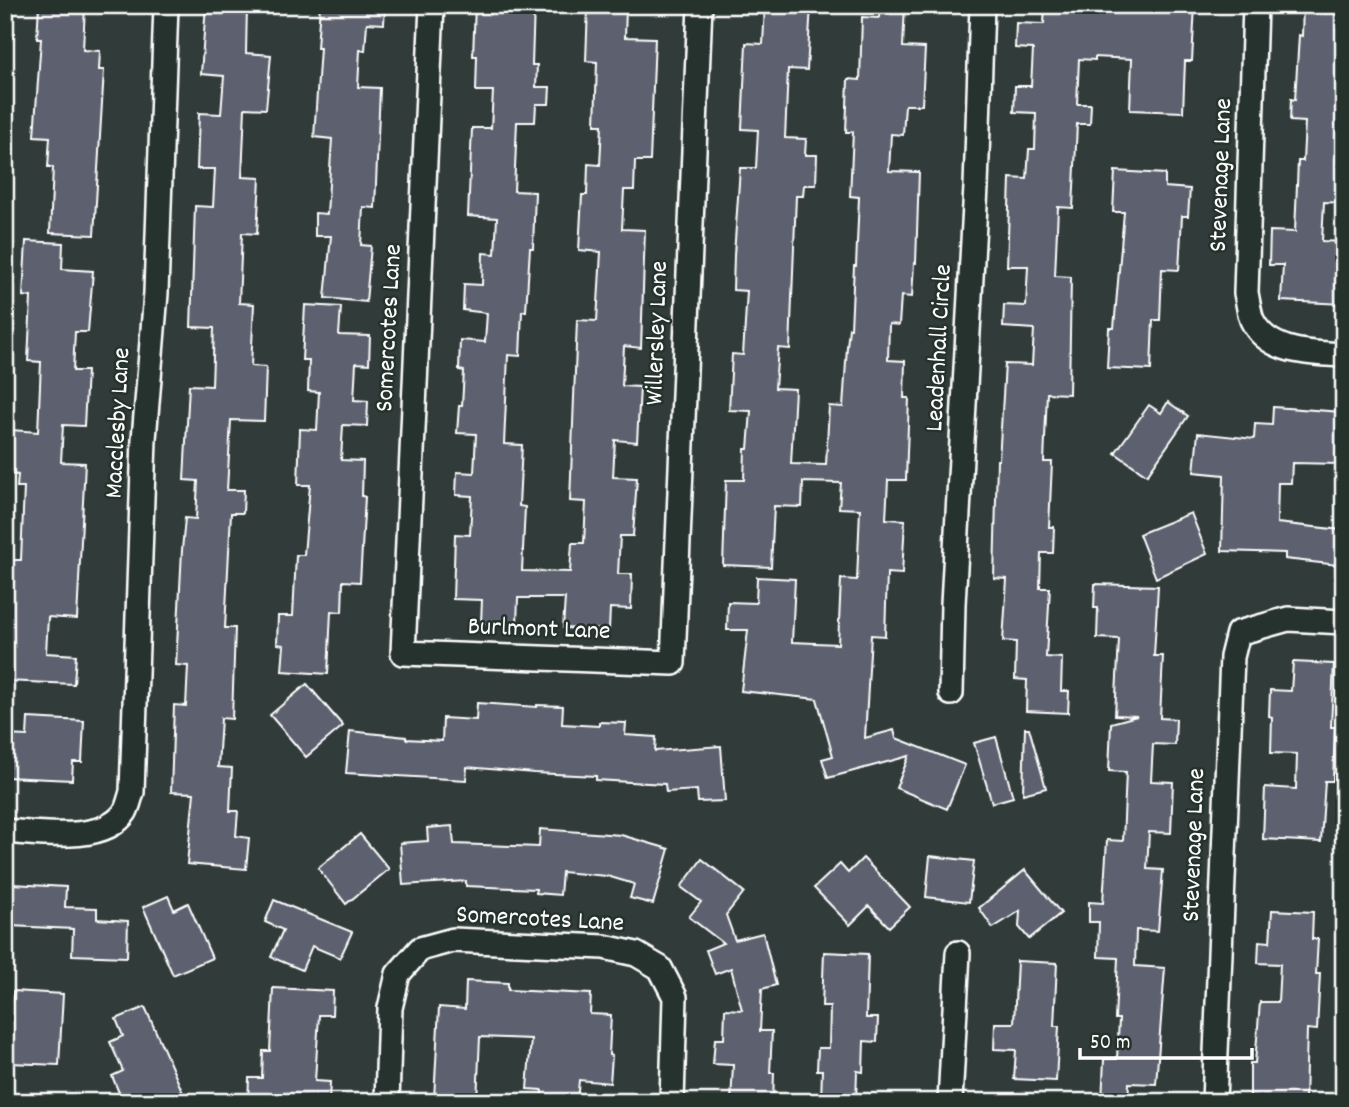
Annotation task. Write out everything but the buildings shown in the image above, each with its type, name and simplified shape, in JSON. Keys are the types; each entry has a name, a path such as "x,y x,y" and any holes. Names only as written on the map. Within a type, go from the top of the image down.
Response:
{"street":[{"name":"Macclesby Lane","path":"5,831 68,835 100,831 124,814 132,792 144,439 156,293 166,5"},
{"name":"Somercotes Lane","path":"403,653 432,5"},
{"name":"Willersley Lane","path":"673,663 700,5"},
{"name":"Leadenhall Circle","path":"951,693 953,604 976,187 982,5"},
{"name":"Stevenage Lane","path":"1255,5 1247,293 1252,320 1267,340 1295,351 1344,355"},
{"name":"Stevenage Lane","path":"1214,1102 1232,657 1238,634 1288,619 1344,622"},
{"name":"Burlmont Lane","path":"403,653 673,663"},
{"name":"Somercotes Lane","path":"387,1102 390,1008 398,974 420,949 453,940 604,947 636,954 660,968 673,994 676,1018 672,1102"},
{"path":"950,1102 958,953"}]}
